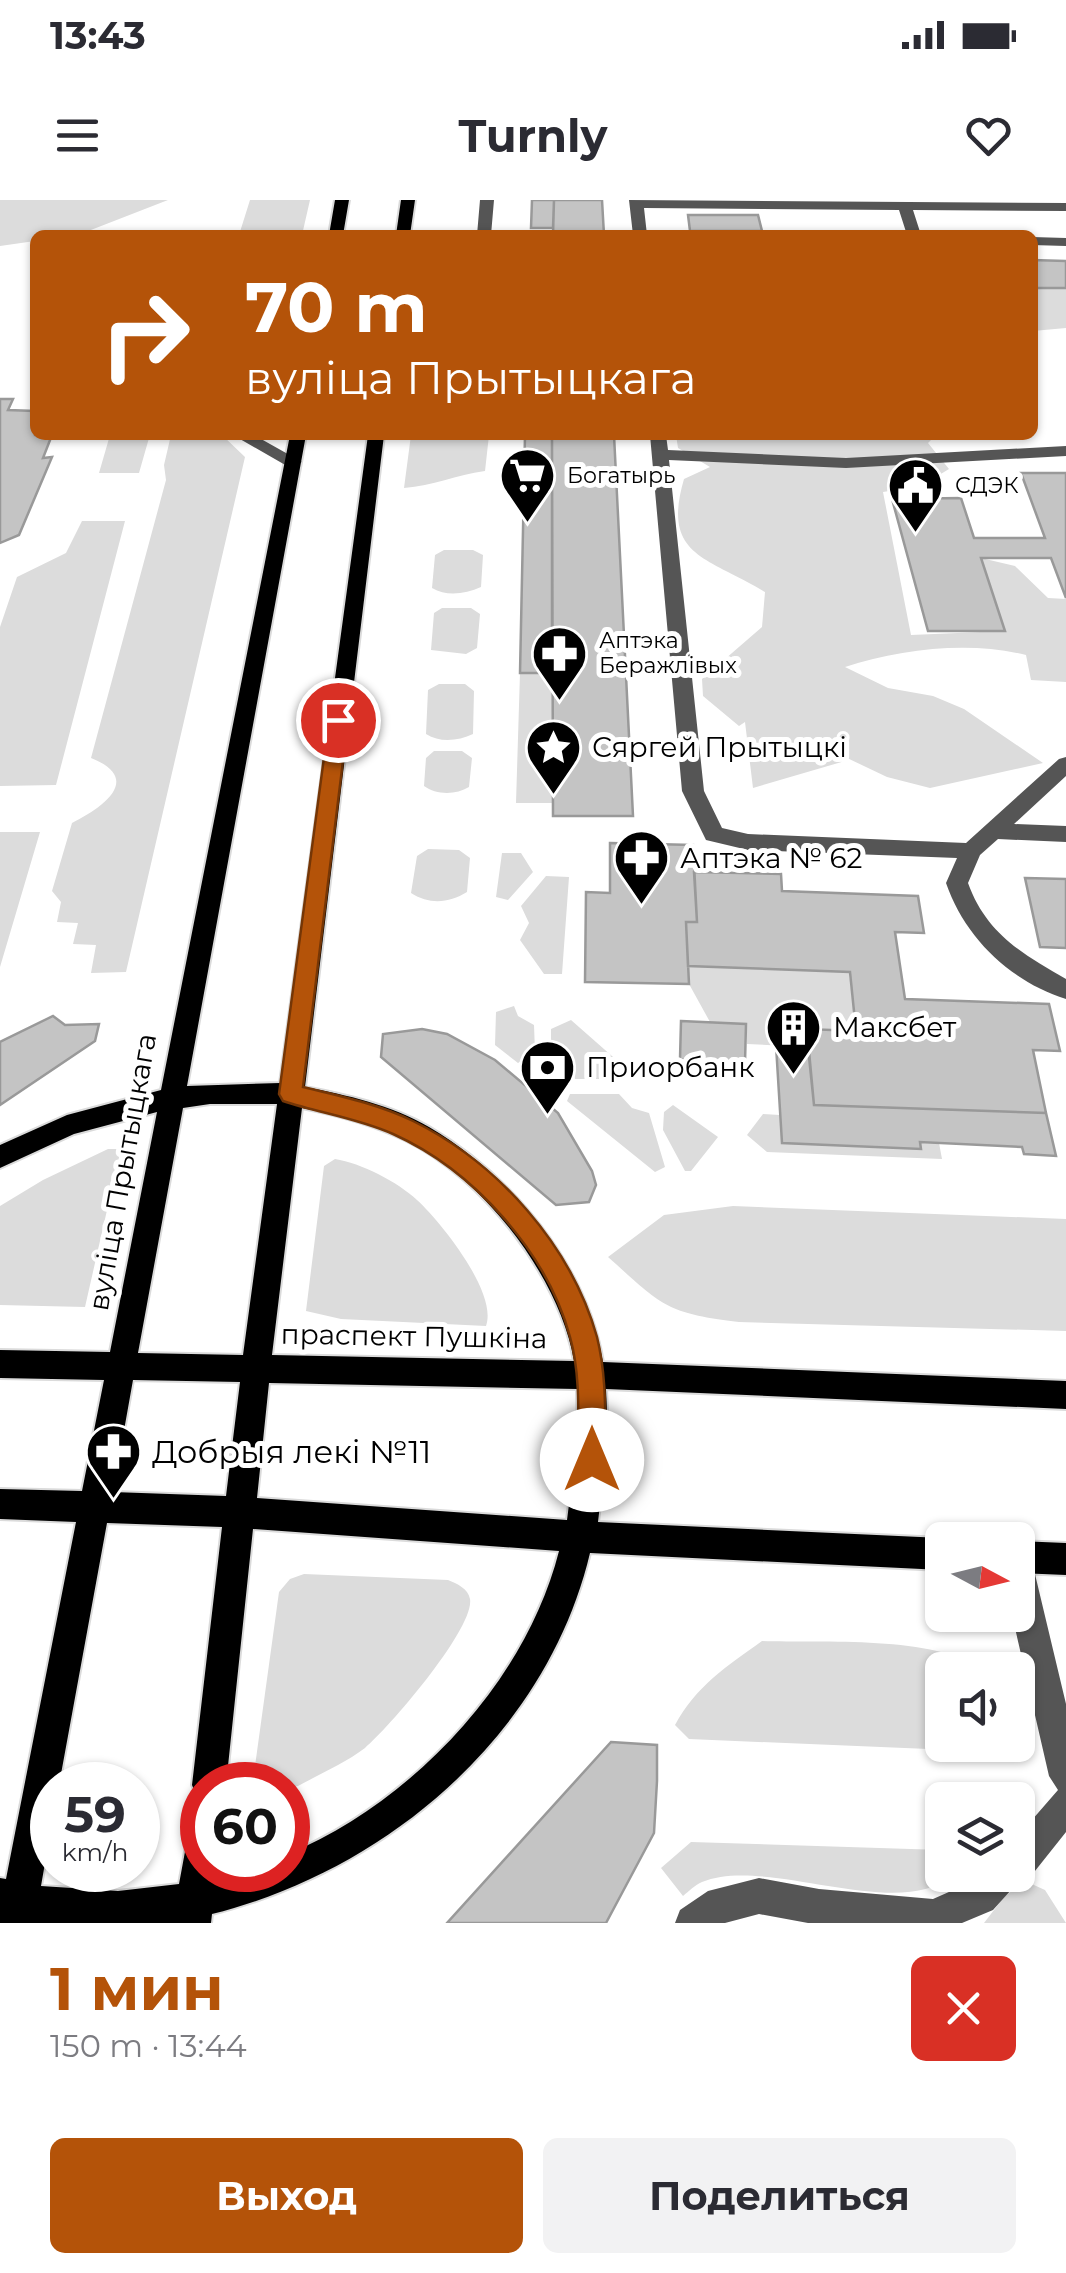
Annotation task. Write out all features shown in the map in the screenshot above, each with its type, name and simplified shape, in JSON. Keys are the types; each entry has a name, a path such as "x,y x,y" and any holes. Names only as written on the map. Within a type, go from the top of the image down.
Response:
{"main road":[{"path":"337,230 342,200"},
{"path":"404,230 408,200"},
{"name":"вуліца Прытыцкага","path":"12,1907 98,1506 297,440"},
{"path":"212,1762 256,1367 375,440"},
{"path":"0,1157 80,1119 174,1095 236,1090 291,1094 354,1109 405,1128 453,1156 490,1187 557,1272 583,1336 590,1375 592,1460 580,1537 564,1592 516,1682 491,1720 434,1780 391,1817 338,1849 195,1912 12,1907"},
{"name":"праспект Пушкіна","path":"0,1364 590,1375 1066,1396"},
{"path":"0,1504 239,1512 580,1537 925,1553"},
{"path":"1035,1558 1066,1559"}],"lane":[{"path":"484,230 487,200"},
{"path":"639,230 636,202 1066,206"},
{"path":"904,206 912,230"},
{"path":"1038,241 1066,242"},
{"path":"251,440 293,462"},
{"path":"972,852 748,842 714,834 694,790 659,445 846,463 1066,451"},
{"path":"1066,764 972,852 957,883 964,910 980,935 1066,990"},
{"path":"992,831 1066,834"},
{"path":"1032,1632 1066,1776"},
{"path":"1035,1841 1066,1804"},
{"path":"693,1923 721,1904 759,1896 818,1907 933,1918 985,1892"}],"shaded area":[{"path":"0,200 168,200 91,230 30,230 30,242 0,246"},
{"path":"250,200 310,200 303,230 241,230"},
{"path":"1038,289 1066,289 1066,328 1038,331"},
{"path":"109,440 148,440 139,473 99,473"},
{"path":"170,440 227,440 245,457 126,972 91,973 96,945 73,944 78,923 57,922 61,902 52,891 72,823 105,801 116,784 115,775 107,766 91,758 166,480 164,465"},
{"path":"410,440 488,440 485,471 404,488"},
{"path":"677,440 931,440 928,443 949,469 921,486 883,492 911,635 1004,631 981,558 1015,566 1048,598 1066,599 1066,682 1031,680 1026,655 982,648 912,652 845,667 888,688 933,696 964,709 1043,763 930,788 887,777 845,757 845,761 753,788 745,722 739,726 703,696 702,679 762,627 765,592 708,561 684,540 679,505 684,479 710,467 678,448"},
{"path":"82,521 125,521 56,785 0,786 0,627 17,577 66,553"},
{"path":"444,550 473,550 483,555 481,587 456,594 432,588 435,555"},
{"path":"442,608 471,608 480,614 477,648 466,654 431,650 434,613"},
{"path":"520,673 552,673 553,803 516,803"},
{"path":"439,684 465,684 474,691 473,734 449,740 426,734 428,690"},
{"path":"434,751 462,751 472,758 469,787 446,793 424,786 426,758"},
{"path":"0,832 40,832 0,967"},
{"path":"428,849 459,850 470,858 467,892 439,901 411,893 417,856"},
{"path":"502,853 521,853 533,872 508,900 496,897"},
{"path":"546,876 569,877 562,974 544,974 520,940 529,923 521,906"},
{"path":"688,966 849,972 856,1031 807,1029 808,1047 747,1044 746,1024 710,1022 689,984"},
{"path":"514,1006 518,1016 534,1025 535,1052 518,1063 495,1045 496,1012"},
{"path":"571,1020 621,1064 616,1079 575,1079 572,1064 551,1050 551,1029"},
{"path":"570,1094 619,1094 632,1108 649,1113 665,1167 655,1172 567,1101"},
{"path":"673,1105 718,1137 691,1171 685,1171 663,1130 664,1112"},
{"path":"763,1114 780,1115 783,1143 920,1149 920,1142 939,1143 942,1159 767,1152 747,1135"},
{"path":"108,1149 118,1149 120,1153 85,1307 0,1305 0,1206"},
{"path":"335,1159 390,1180 427,1210 476,1277 484,1295 486,1326 341,1319 306,1311 324,1166"},
{"path":"733,1206 1066,1219 1066,1331 714,1319 680,1310 654,1297 608,1257 664,1215"},
{"path":"304,1574 448,1580 465,1589 470,1599 459,1632 410,1700 365,1748 310,1780 310,1762 256,1762 279,1592 290,1579"},
{"path":"762,1641 877,1643 940,1652 925,1652 925,1749 689,1739 675,1725 683,1711 737,1659"},
{"path":"691,1842 925,1849 925,1889 900,1893 867,1891 761,1876 729,1876 702,1882 683,1896 661,1868"},
{"path":"1035,1886 1045,1890 1066,1923 984,1923 1011,1892 1035,1892"}],"building":[{"path":"532,200 554,200 553,228 531,228"},
{"path":"554,200 602,200 604,230 553,230"},
{"path":"688,215 758,215 762,230 690,230"},
{"path":"1038,260 1066,261 1066,288 1038,288"},
{"path":"0,399 13,399 8,410 30,411 30,440 50,440 43,458 52,457 19,535 0,543"},
{"path":"525,440 552,440 552,673 520,673"},
{"path":"552,440 614,440 633,816 553,816"},
{"path":"1021,473 1066,473 1066,598 1051,558 981,558 1005,631 928,631 892,499 961,498 974,538 1045,538"},
{"name":"Аптэка № 62","path":"610,843 693,845 697,922 686,922 689,984 585,982 586,892 610,893"},
{"path":"694,872 781,874 782,891 918,896 924,933 895,932 905,999 1049,1004 1060,1051 1033,1050 1046,1113 814,1105 807,1029 856,1031 850,972 688,966 686,922 697,922"},
{"path":"1025,878 1066,879 1066,948 1040,947"},
{"path":"53,1016 65,1025 99,1024 95,1041 0,1105 0,1042"},
{"path":"681,1021 746,1024 745,1063 680,1059"},
{"path":"422,1029 447,1034 495,1060 558,1113 592,1171 596,1185 589,1202 556,1205 381,1057 383,1034"},
{"name":"Максбет","path":"776,1045 808,1047 814,1105 1046,1113 1056,1156 1024,1154 1022,1147 920,1142 921,1149 782,1143"},
{"path":"611,1742 657,1745 657,1781 654,1833 606,1923 447,1923"}],"place":[{"name":"Богатырь","path":"528,524"},
{"name":"СДЭК","path":"916,534"},
{"name":"Аптэка Беражлівых","path":"560,702"},
{"name":"Сяргей Прытыцкі","path":"553,796"},
{"name":"Аптэка № 62","path":"641,907"},
{"name":"Максбет","path":"794,1076"},
{"name":"Приорбанк","path":"547,1116"},
{"name":"Добрыя лекі №11","path":"113,1500"}],"route":[{"path":"338,720 291,1094 332,1102 405,1128 453,1156 490,1187 517,1217 557,1272 583,1336 590,1375 592,1460"}]}
